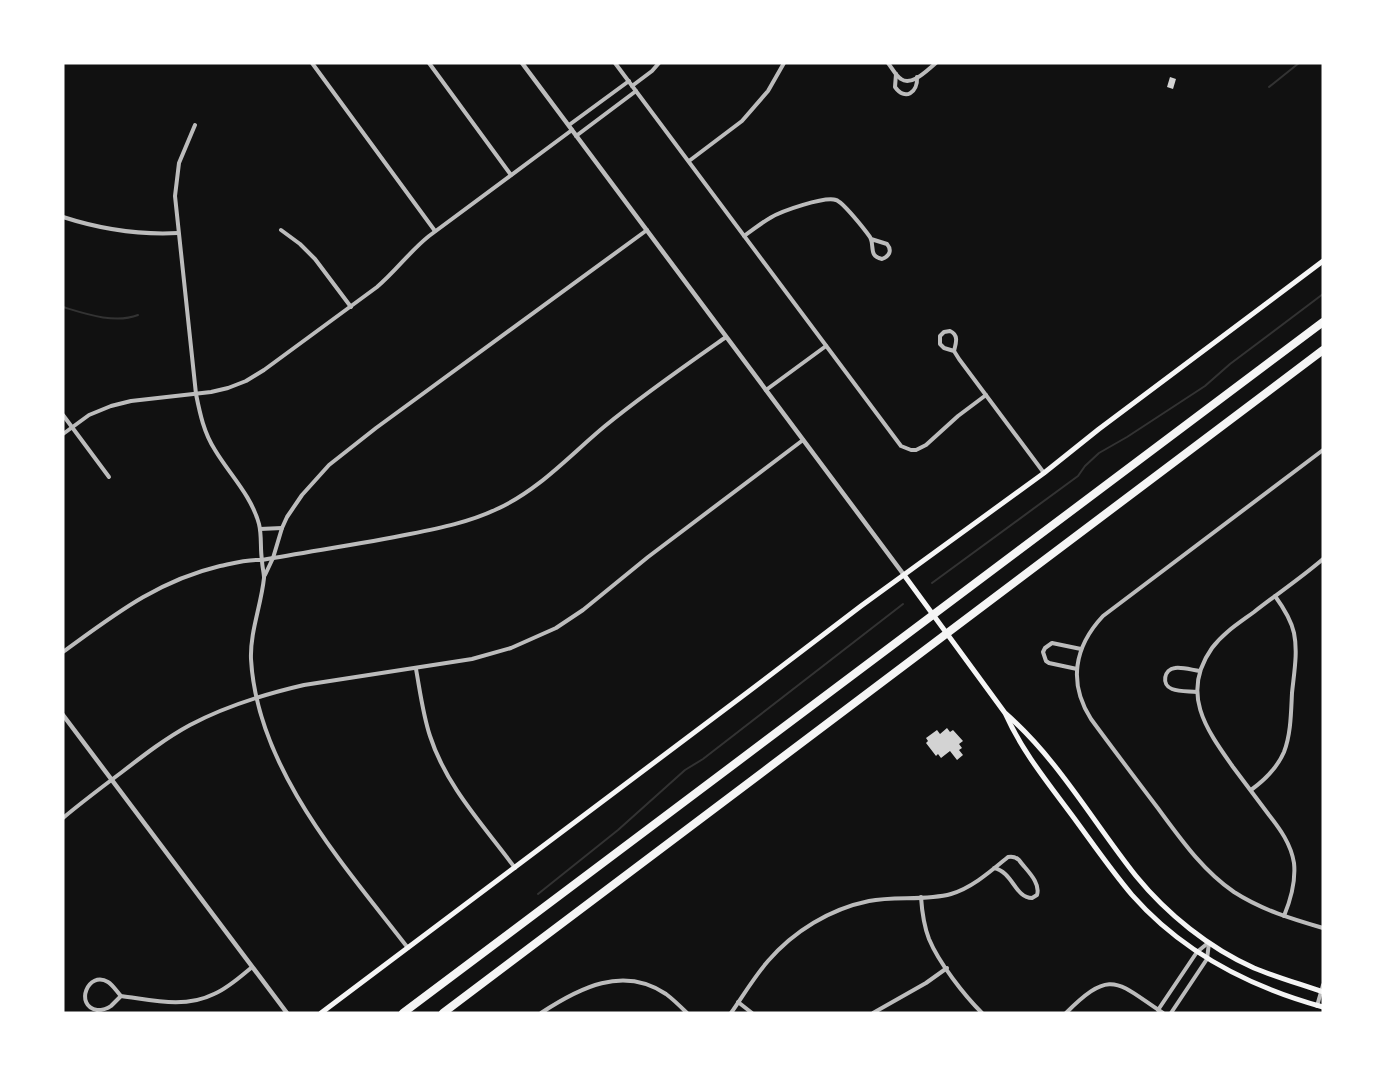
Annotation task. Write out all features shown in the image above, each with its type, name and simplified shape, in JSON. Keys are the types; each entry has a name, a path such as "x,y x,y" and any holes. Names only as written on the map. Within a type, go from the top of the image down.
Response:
{"highway":[{"path":"403,1013 1323,322"},
{"path":"443,1013 1323,350"}],"main road":[{"path":"321,1013 904,575 1044,473 1323,261"},
{"path":"904,575 1005,712 1019,724 1053,764 1147,889 1185,924 1209,942 1252,967 1288,981 1322,989"},
{"path":"1005,712 1012,729 1041,774 1123,884 1156,920 1207,959 1258,986 1320,1007"}],"street":[{"path":"312,63 435,231"},
{"path":"429,63 511,176"},
{"path":"522,63 904,575"},
{"path":"615,63 897,442 906,449 916,450 926,445 986,395"},
{"path":"632,86 659,63"},
{"path":"689,161 742,120 768,92 784,63"},
{"path":"888,63 905,81 911,81 936,63"},
{"path":"896,73 895,87 904,94 910,94 915,90 917,77"},
{"path":"569,125 628,81"},
{"path":"63,434 89,415 111,406 131,401 228,388 253,377 385,281 410,253 435,231 636,91"},
{"path":"195,125 177,175 175,205 196,394 206,434 247,496 256,516 260,529 264,577"},
{"path":"744,236 775,215 821,200 836,199 845,206 871,239 873,253 882,259 889,254 890,248 887,244 871,239"},
{"path":"63,217 95,226 141,234 178,233"},
{"path":"281,230 315,259 351,307"},
{"path":"408,948 330,846 305,809 275,751 256,698 252,670 251,647 264,577 273,558 282,528 293,509 314,481 338,457 647,230"},
{"path":"954,351 957,339 955,334 950,331 944,332 940,336 940,344 954,351 1044,473"},
{"path":"63,652 131,604 161,586 208,569 249,560 262,560 381,540 442,527 498,509 523,495 549,476 619,415 726,337"},
{"path":"766,390 826,346"},
{"path":"63,415 109,477"},
{"path":"63,818 182,730 256,698 321,682 461,662 519,645 556,628 591,604 803,440"},
{"path":"1323,450 1111,610 1092,628 1081,649 1077,669 1078,688 1087,712 1194,855 1207,869 1234,891 1259,906 1323,928"},
{"path":"260,529 282,528"},
{"path":"1284,916 1293,888 1292,853 1282,833 1205,726 1198,705 1200,671 1207,656 1222,637 1323,560"},
{"path":"1251,790 1264,780 1277,764 1288,736 1295,640 1287,615 1275,596"},
{"path":"1077,669 1049,663 1043,652 1052,643 1081,649"},
{"path":"1198,692 1171,689 1166,684 1165,678 1174,668 1200,671"},
{"path":"416,669 428,728 441,762 469,807 515,868"},
{"path":"63,715 287,1013"},
{"path":"731,1013 759,972 779,949 814,922 836,911 891,898 951,894 970,885 1008,857 1016,857 1037,884 1038,895 1032,898 1024,897 1005,872 994,868"},
{"path":"921,897 928,938 946,968 982,1013"},
{"path":"1158,1010 1197,952 1209,942"},
{"path":"1171,1013 1207,959 1209,942"},
{"path":"121,996 109,1008 100,1010 90,1007 85,997 90,984 100,980 110,983 121,996 173,1003 200,999 223,989 252,968"},
{"path":"873,1013 917,988 946,968"},
{"path":"541,1013 576,992 595,984 623,981 646,984 661,991 687,1013"},
{"path":"1066,1013 1096,988 1109,984 1128,989 1163,1013"},
{"path":"1320,1007 1322,989"},
{"path":"738,1002 752,1013"}],"building":[{"path":"1170,77 1176,79 1173,89 1167,87"},
{"path":"947,728 950,732 953,730 963,741 959,744 962,748 959,750 963,755 957,760 950,751 941,758 938,754 936,756 926,743 928,741 926,738 937,730 940,734"}],"waterway":[{"path":"1269,87 1299,63"},
{"path":"932,583 1078,476 1099,453 1205,386 1230,364 1323,294"},
{"path":"63,307 110,318 120,319 138,315"},
{"path":"538,894 618,830 685,770 703,759 903,604"}]}
